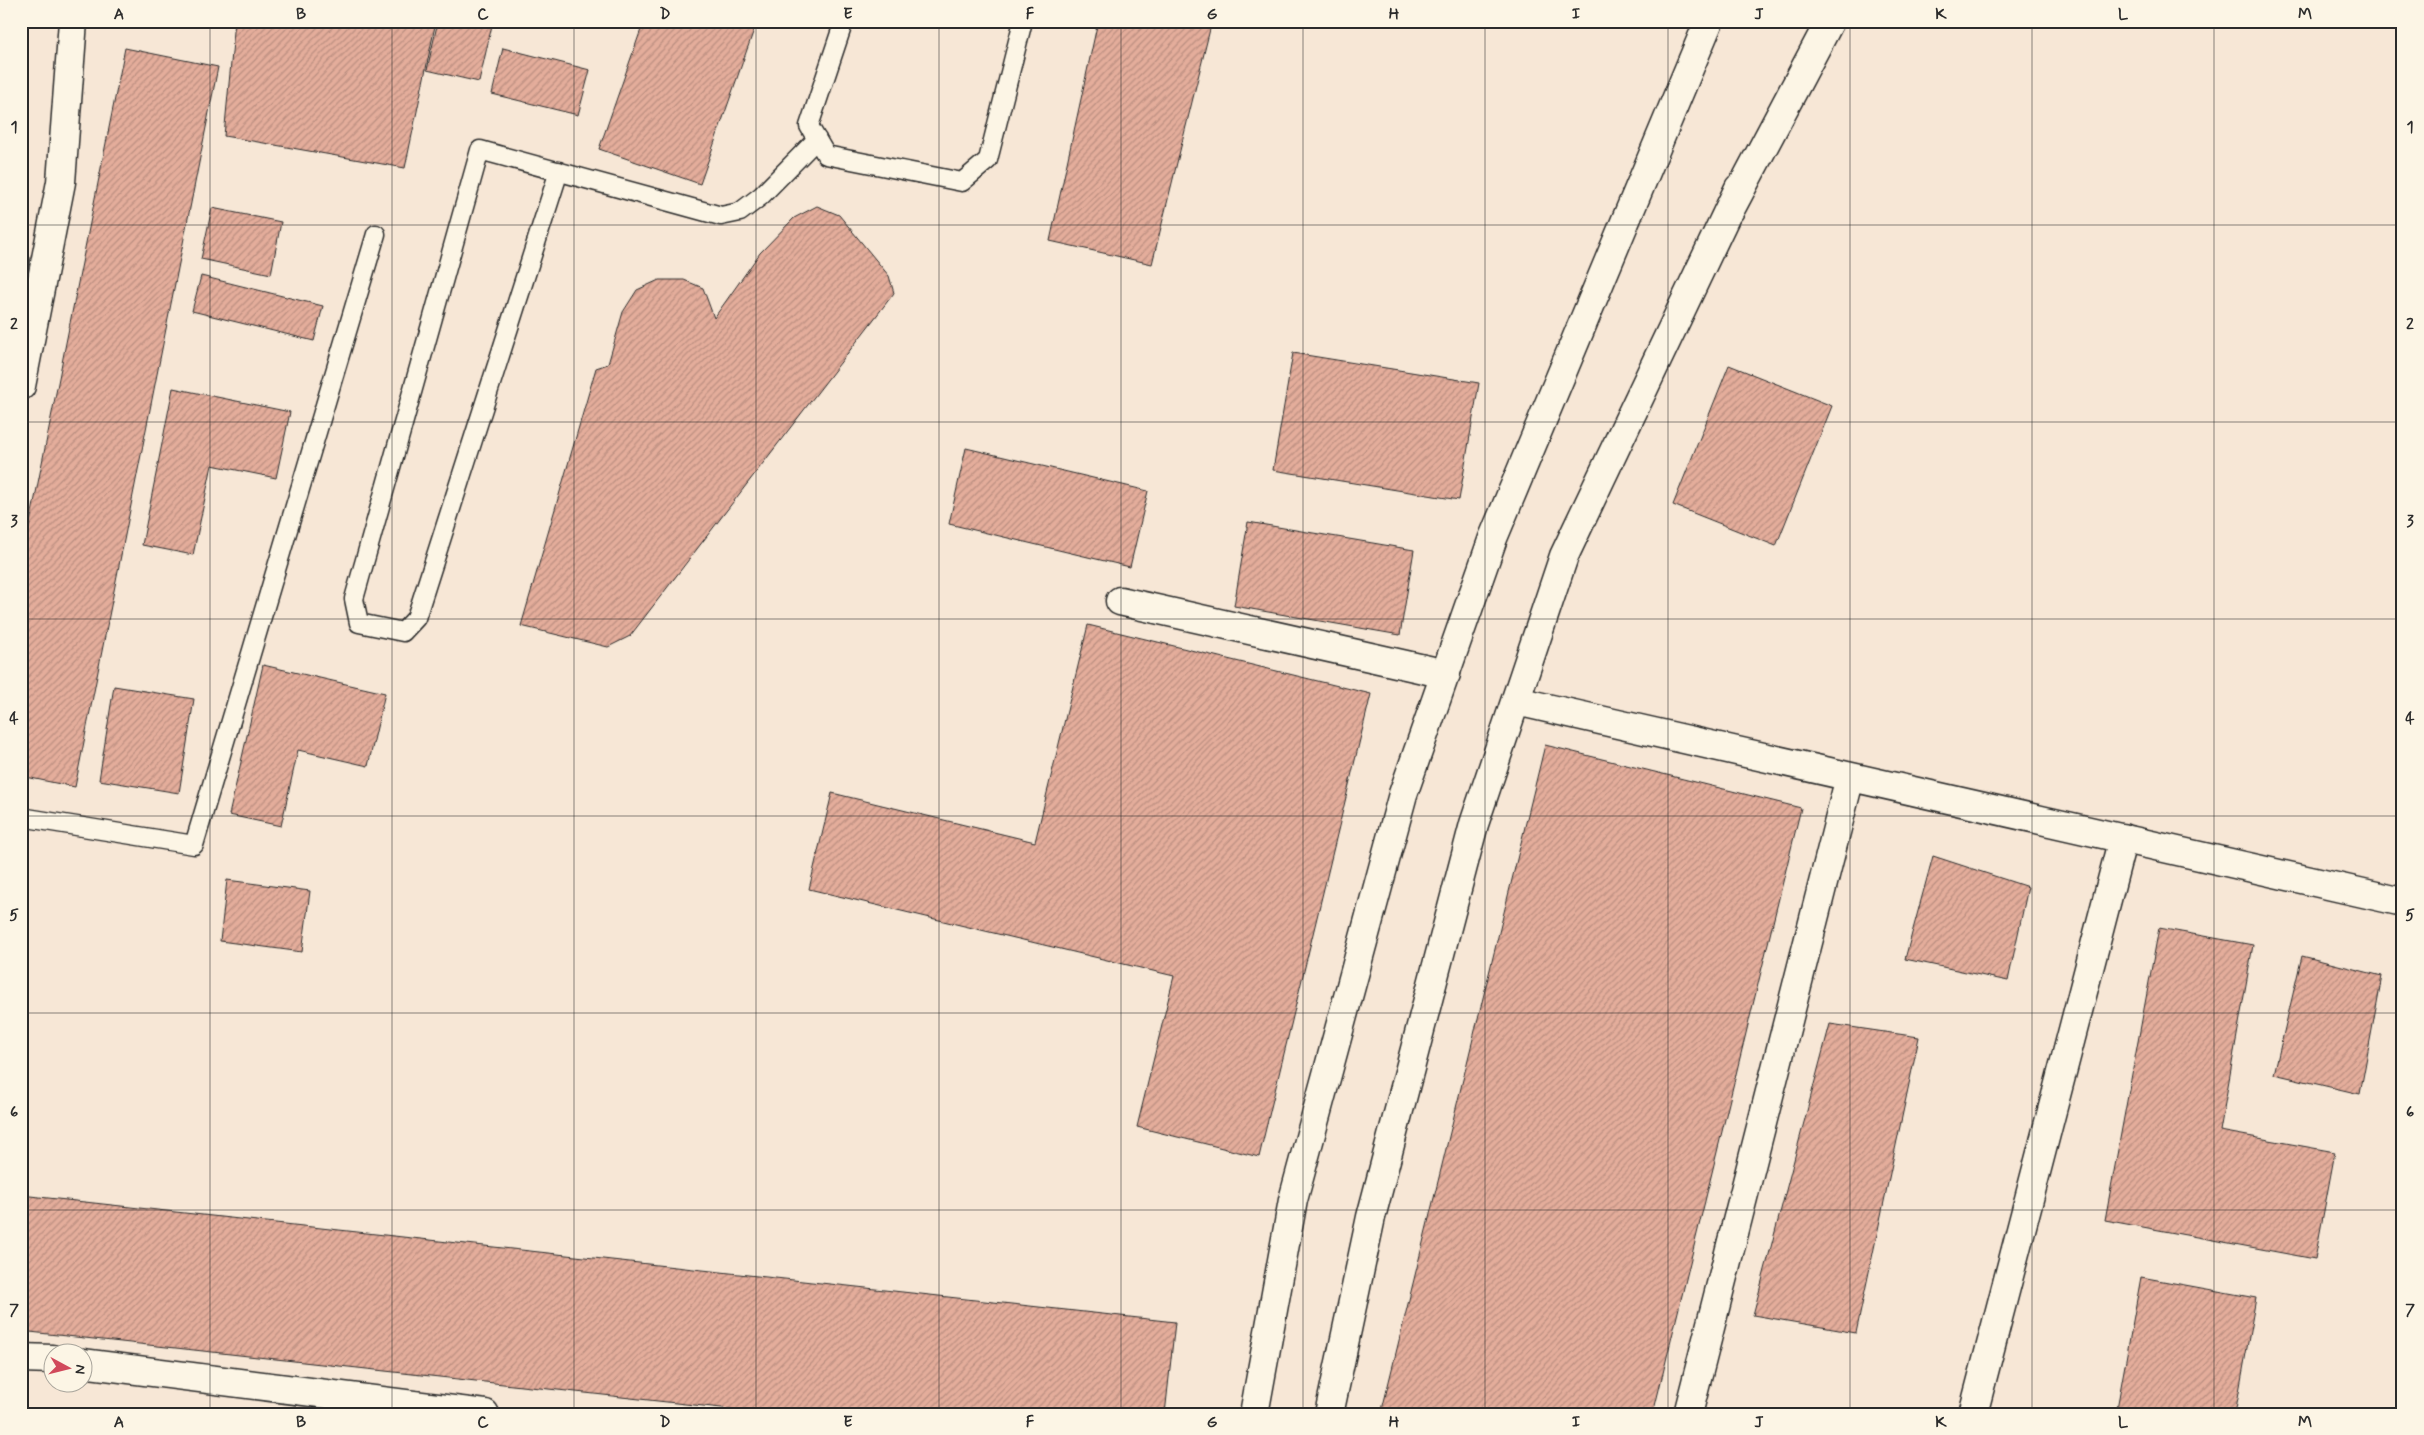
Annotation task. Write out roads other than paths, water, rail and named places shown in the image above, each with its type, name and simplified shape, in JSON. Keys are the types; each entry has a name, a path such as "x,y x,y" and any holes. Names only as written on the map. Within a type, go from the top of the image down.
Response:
{"main road":[{"path":"21,386 61,182 73,21"},
{"path":"1254,1414 1293,1200 1403,794 1493,538 1709,21"},
{"path":"1329,1414 1371,1216 1474,824 1564,556 1730,210 1816,21"},
{"path":"1730,210 1830,21"},
{"path":"1120,602 1446,674"},
{"path":"1516,701 2403,902"},
{"path":"1688,1414 1850,777"},
{"path":"1973,1414 2123,838"},
{"path":"21,1358 42,1359"},
{"path":"92,1364 485,1414"}],"lane":[{"path":"844,21 809,126 826,155 962,182 988,160 1023,21"},
{"path":"559,172 416,618 403,632 359,623 354,599 480,150 721,216 740,212 761,196 816,140"},
{"path":"21,817 194,845 376,234"}]}
